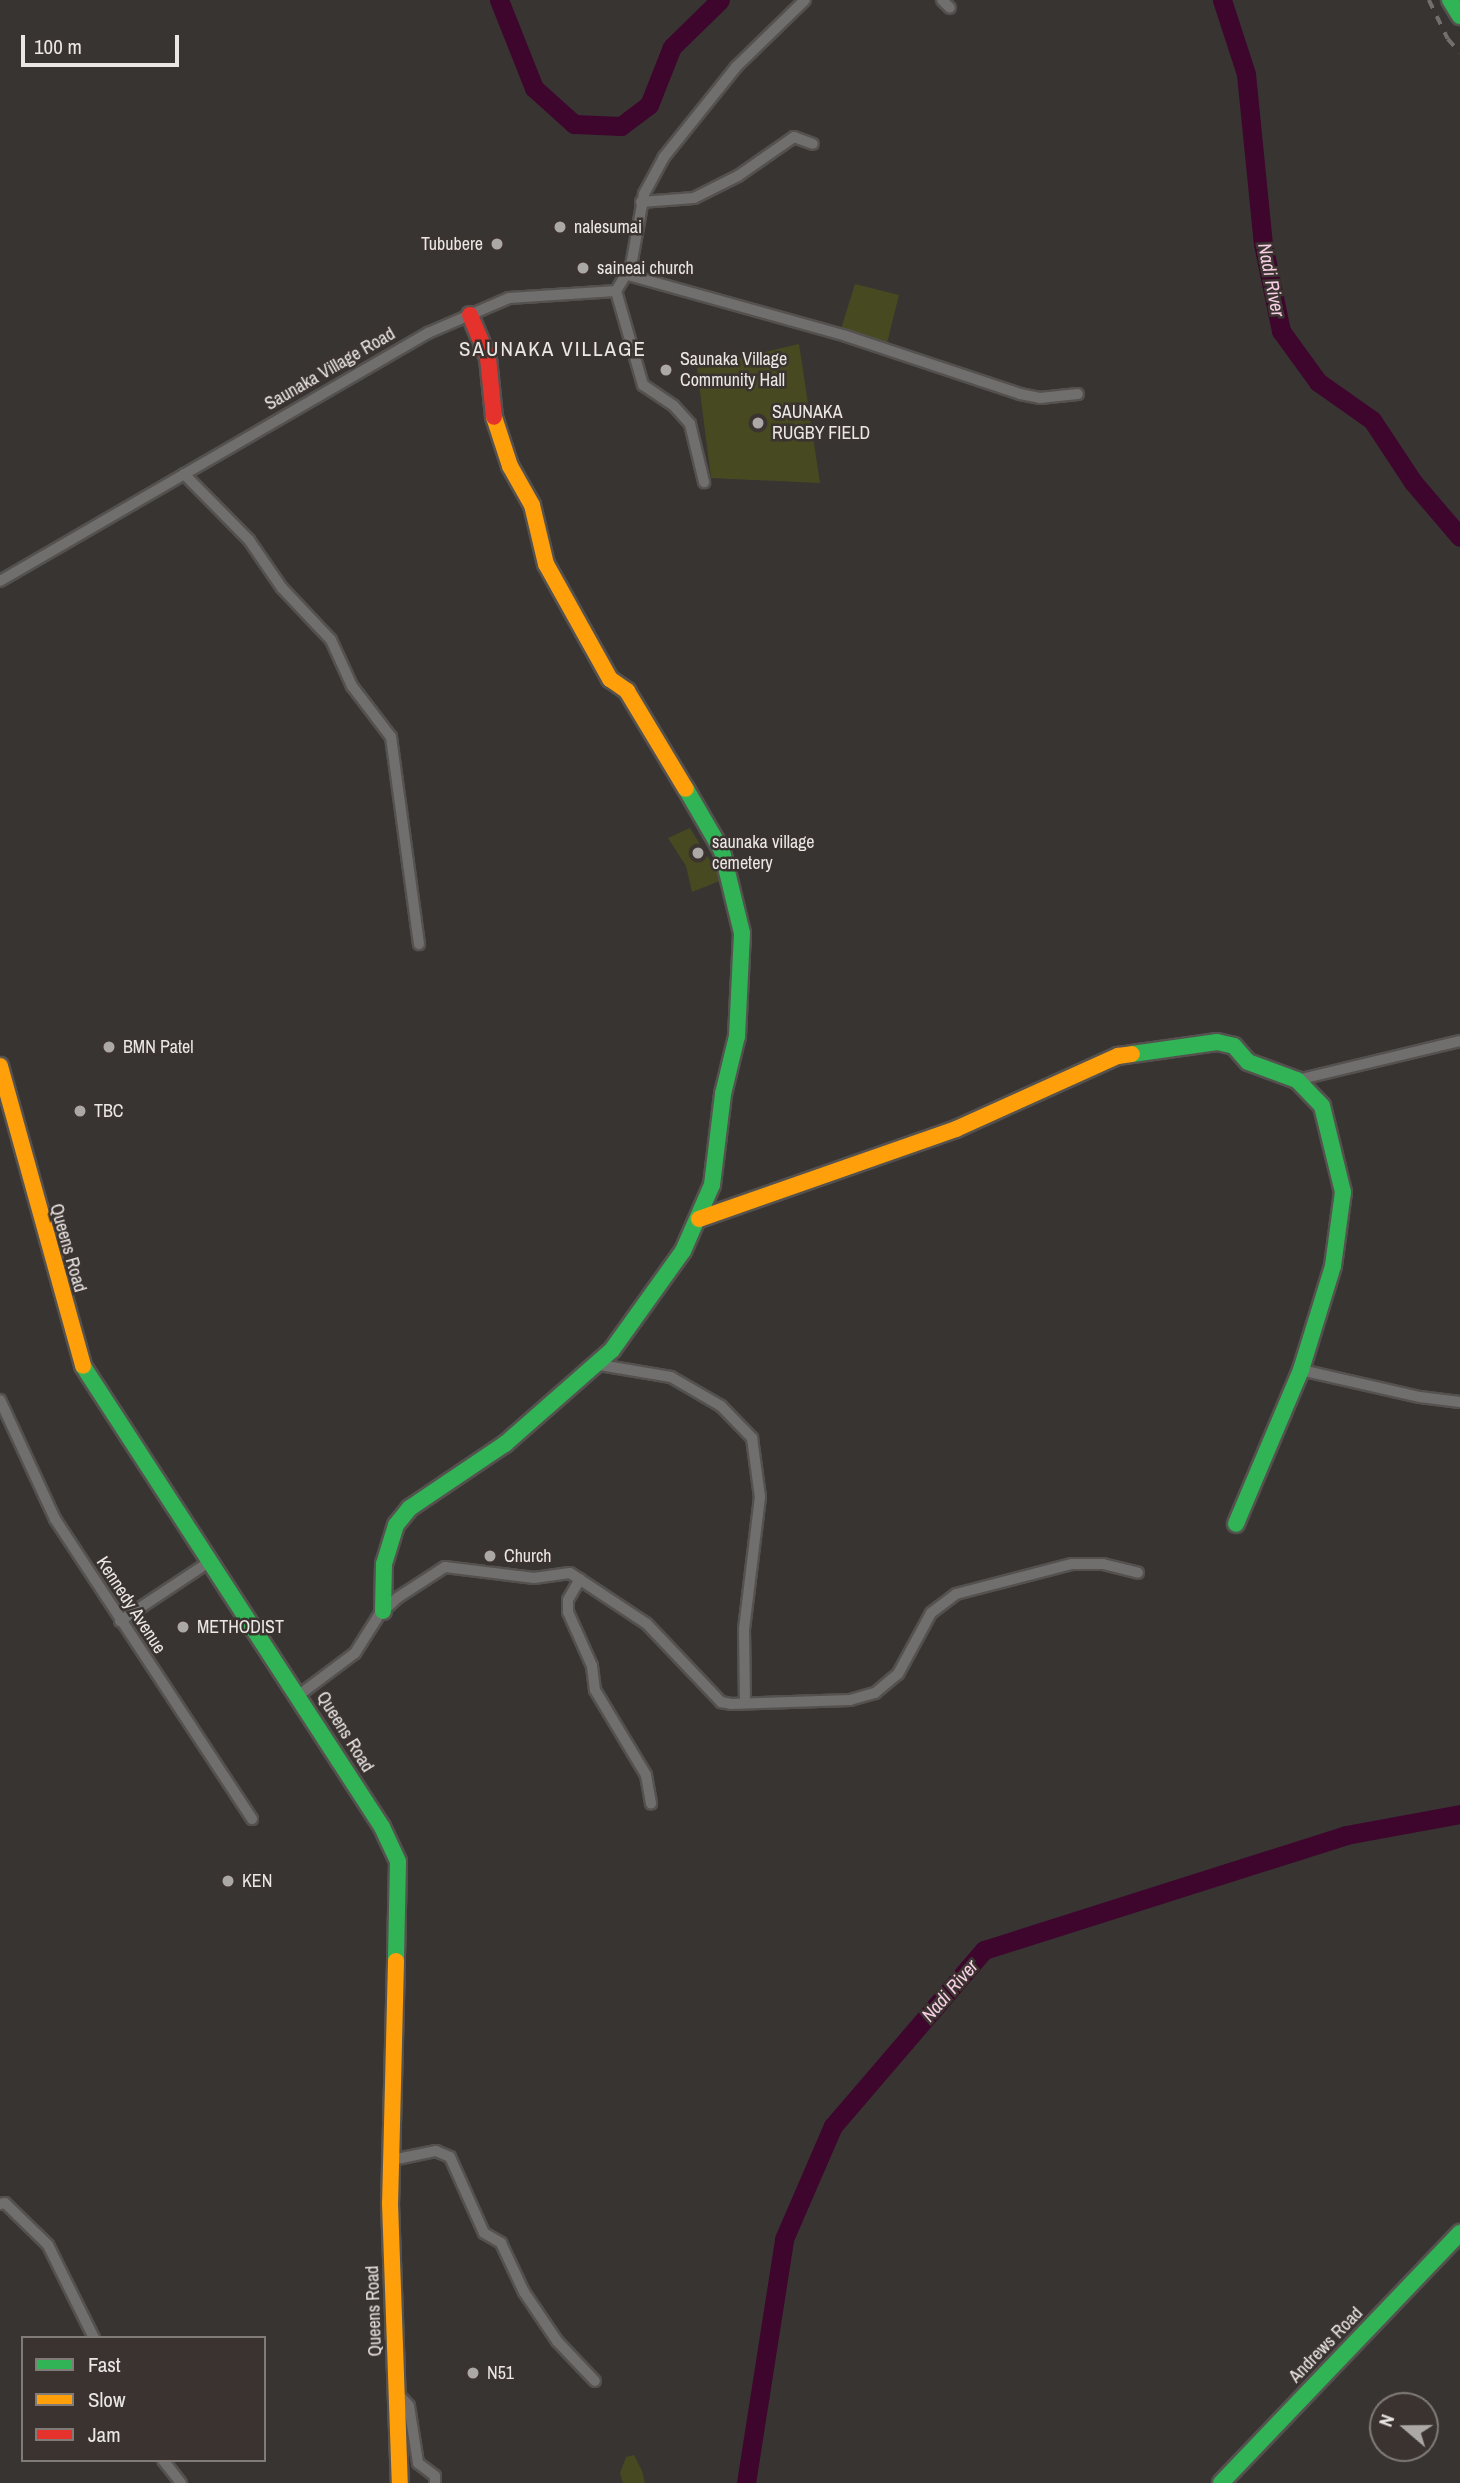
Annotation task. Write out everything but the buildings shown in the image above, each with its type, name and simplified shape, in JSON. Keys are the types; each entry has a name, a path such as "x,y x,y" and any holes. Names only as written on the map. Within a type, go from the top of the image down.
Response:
{"main road":[{"path":"1450,0 1460,16"},
{"path":"383,1611 384,1564 396,1525 410,1508 505,1444 612,1350 683,1251 712,1185 723,1094 737,1036 741,933 732,885 708,822 647,721 626,691 610,679 547,564 532,505 510,466 495,425 488,358 470,315"},
{"path":"699,1219 956,1129 1118,1056 1217,1042 1234,1046 1248,1062 1297,1080 1322,1105 1343,1192 1333,1266 1301,1370 1236,1524"},
{"name":"Queens Road","path":"0,1066 84,1370 299,1695 383,1827 398,1862 392,2160 400,2483"},
{"name":"Andrews Road","path":"1221,2483 1460,2233"}],"street":[{"path":"704,482 690,424 674,406 643,386 616,291 628,275 641,202 664,157 702,106 805,0"},
{"path":"641,202 694,198 738,176 794,137 813,144"},
{"path":"628,275 846,336 1020,394 1040,398 1078,394"},
{"name":"Saunaka Village Road","path":"0,581 428,333 509,298 616,291"},
{"path":"184,474 249,540 282,587 331,640 352,686 391,737 419,944"},
{"path":"1297,1080 1460,1041"},
{"path":"594,1364 671,1377 721,1406 752,1438 760,1497 744,1629 745,1703"},
{"path":"1301,1370 1460,1402"},
{"name":"Kennedy Avenue","path":"0,1400 55,1519 252,1819"},
{"path":"120,1621 209,1562"},
{"path":"299,1695 355,1653 383,1611 421,1578 445,1567 534,1578 570,1573 647,1625 722,1702 745,1703 850,1700 876,1693 898,1674 931,1613 956,1594 1072,1564 1103,1564 1138,1573"},
{"path":"580,1579 568,1600 568,1612 592,1666 595,1690 646,1775 651,1804"},
{"path":"392,2160 436,2151 450,2157 484,2233 501,2243 524,2292 557,2341 595,2382"},
{"path":"0,2191 2,2203 48,2245 93,2336"},
{"path":"396,2392 409,2406 418,2463 435,2476 435,2483"},
{"path":"165,2462 181,2483"}],"green space":[{"path":"855,284 899,295 887,343 841,329"},
{"name":"SAUNAKA RUGBY FIELD","path":"799,344 820,483 711,478 697,368"},
{"name":"saunaka village cemetery","path":"690,828 722,880 692,892 686,866 668,838"},
{"path":"634,2455 645,2483 623,2483 620,2473 626,2457"}],"waterway":[{"name":"Nadi River","path":"499,0 534,88 574,124 621,126 649,105 672,47 720,0"},
{"name":"Nadi River","path":"1222,0 1246,74 1263,244 1281,331 1318,382 1372,420 1413,482 1460,537"},
{"name":"Nadi River","path":"746,2483 784,2239 833,2126 984,1950 1346,1835 1460,1814"}],"railway":[{"path":"1429,0 1448,39 1460,53"}],"traffic: fast":[{"path":"1450,0 1460,16"},
{"path":"383,1611 384,1564 396,1525 410,1508 505,1444 612,1350 683,1251 712,1185 723,1094 737,1036 742,933 722,851 686,789"},
{"path":"1132,1054 1217,1042 1234,1046 1248,1062 1297,1080 1322,1106 1343,1192 1333,1266 1301,1370 1236,1524"},
{"path":"83,1366 382,1827 398,1862 396,1961"},
{"path":"1221,2483 1460,2233"}],"traffic: slow":[{"path":"494,417 510,466 532,505 546,564 610,679 627,691 686,789"},
{"path":"699,1219 956,1129 1118,1056 1132,1054"},
{"path":"0,1066 83,1366"},
{"path":"396,1961 390,2203 400,2483"}],"traffic: jam":[{"path":"470,315 488,358 494,417"}],"place":[{"name":"nalesumai","path":"560,227"},
{"name":"Tububere","path":"497,244"},
{"name":"saineai church","path":"583,268"},
{"name":"Saunaka Village Community Hall","path":"666,370"},
{"name":"SAUNAKA RUGBY FIELD","path":"758,423"},
{"name":"saunaka village cemetery","path":"698,853"},
{"name":"BMN Patel","path":"109,1047"},
{"name":"TBC","path":"80,1111"},
{"name":"Church","path":"490,1556"},
{"name":"METHODIST","path":"183,1627"},
{"name":"KEN","path":"228,1881"},
{"name":"N51","path":"473,2373"}],"district":[{"name":"SAUNAKA VILLAGE","path":"553,349"}]}
